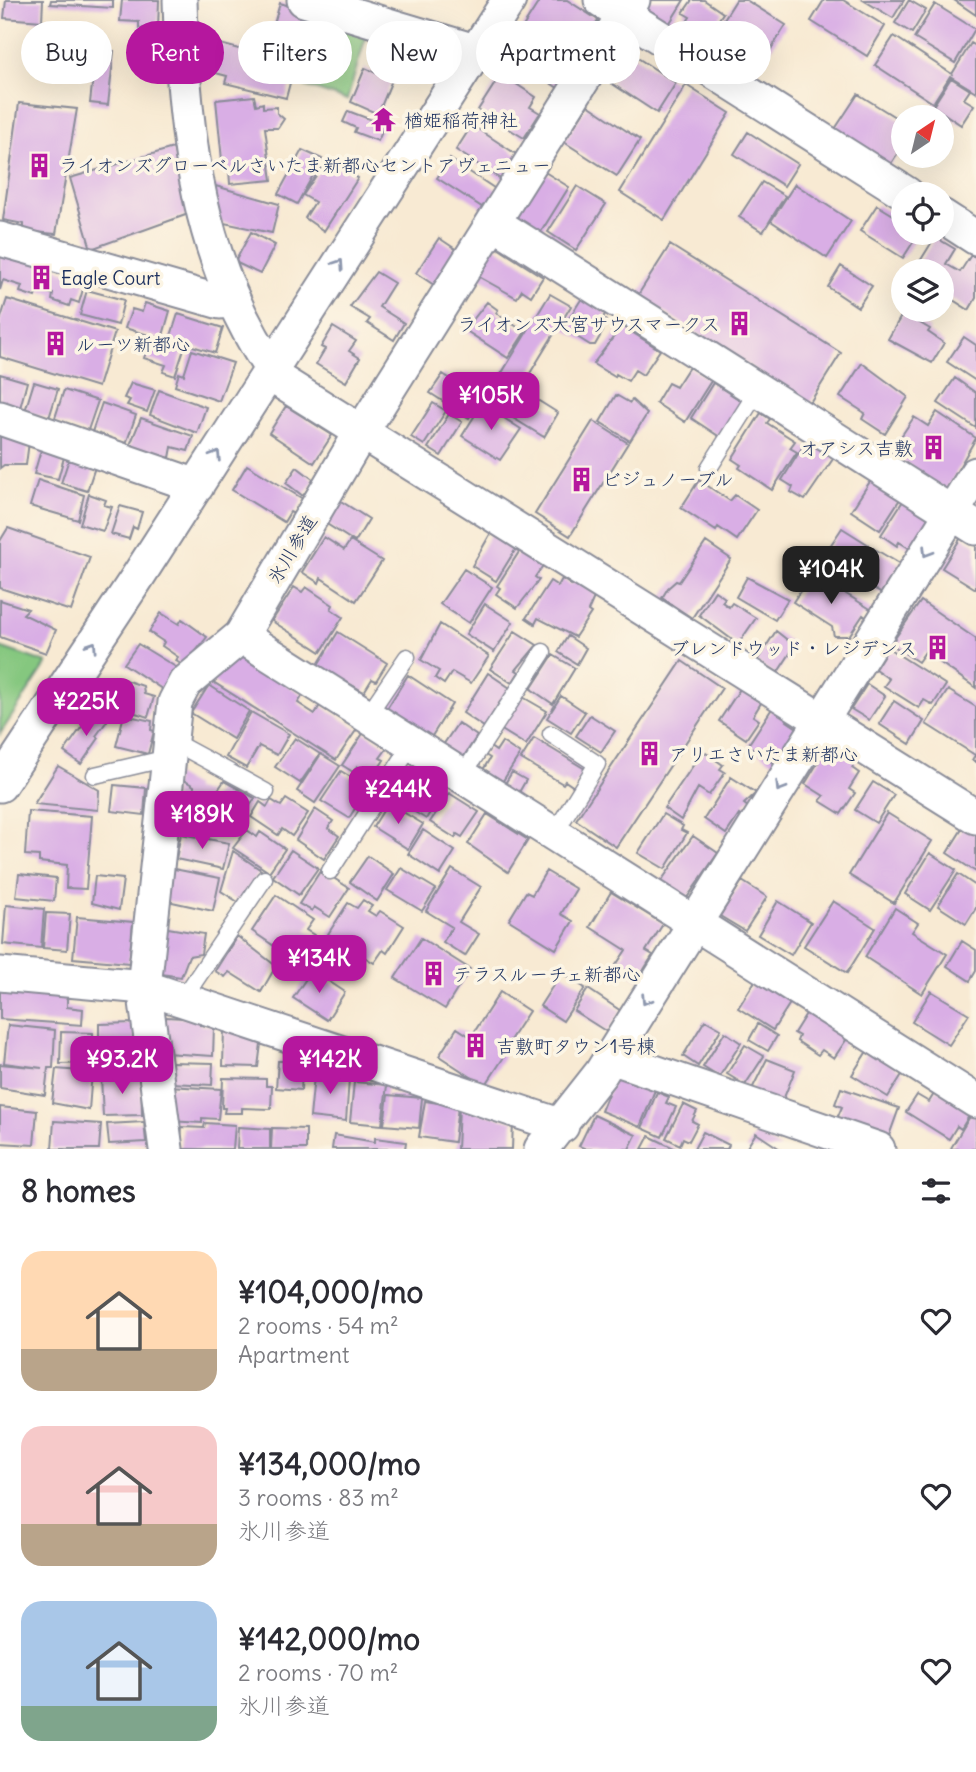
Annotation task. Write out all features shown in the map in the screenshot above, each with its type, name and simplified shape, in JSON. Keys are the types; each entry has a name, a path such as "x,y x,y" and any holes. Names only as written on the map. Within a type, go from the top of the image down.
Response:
{"street":[{"path":"180,0 181,60 192,172 201,213 232,296 270,368 280,381 976,817"},
{"path":"304,0 475,51"},
{"path":"0,785 197,486 270,368 509,0"},
{"path":"619,5 891,184"},
{"name":"氷川参道","path":"166,1149 144,987 176,702 185,684 241,636 362,431 494,223 619,5"},
{"path":"494,223 964,520"},
{"path":"954,224 976,238"},
{"path":"0,239 220,302 232,296"},
{"path":"0,418 197,486"},
{"path":"0,974 144,987 551,1137 611,1057 821,721 964,520 976,474"},
{"path":"241,636 976,1101"},
{"path":"611,1057 828,1141 878,1149"}],"lane":[{"path":"709,468 758,390"},
{"path":"462,776 542,652"},
{"path":"367,716 407,657"},
{"path":"551,734 597,764 554,834"},
{"path":"330,871 412,744"},
{"path":"95,775 169,749 267,792"},
{"path":"182,1000 264,879"}],"green space":[{"path":"352,25 366,29 352,83"},
{"path":"306,84 352,84 347,100"},
{"path":"0,647 47,663 0,734"}],"building":[{"path":"6,0 43,0 42,21 4,18"},
{"path":"51,0 113,0 113,8 50,4"},
{"path":"122,0 159,0 158,21 120,21"},
{"path":"540,0 567,0 598,20 597,21 527,21"},
{"path":"648,0 684,0 671,21 654,21 651,19 655,14 644,7"},
{"path":"692,0 704,0 723,13 718,21 687,21 690,17 683,13"},
{"path":"736,0 746,0 786,25 771,49 771,21 723,21"},
{"path":"824,0 843,0 885,26 867,56 811,21"},
{"path":"863,0 904,0 893,18"},
{"path":"909,0 926,10 912,33 895,23"},
{"path":"954,0 976,0 976,15"},
{"path":"280,3 325,17 324,21 275,21"},
{"path":"935,4 975,29 955,63 914,38"},
{"path":"894,36 952,74 971,43 976,46 976,92 950,76 933,103 875,65"},
{"path":"224,45 238,49 238,84 290,84 286,98 225,83 227,76 224,75"},
{"path":"640,60 654,69 654,84 675,84 657,113 613,84 640,84"},
{"path":"365,68 366,84 390,84 378,114 351,102"},
{"path":"951,78 970,90 964,99 974,105 961,125 954,120 954,105 934,105"},
{"path":"92,84 110,84 108,105 90,103"},
{"path":"495,84 516,84 536,97 530,107 540,113 524,138 478,110"},
{"path":"552,84 565,84 561,90"},
{"path":"686,85 730,113 664,220 620,192"},
{"path":"858,94 891,115 891,163 888,168 835,129"},
{"path":"254,96 256,105 263,103 263,108 277,107 277,113 284,119 278,128 265,128 272,180 230,184 229,169 223,170 216,100"},
{"name":"ライオンズグローベルさいたま新都心セントアヴェニュー","path":"19,103 77,109 56,234 24,231 24,224 3,220"},
{"path":"588,105 640,140 617,176 564,142"},
{"path":"348,111 385,125 378,141 354,132 356,128 343,122"},
{"path":"472,125 519,156 502,180 456,150"},
{"path":"748,132 798,164 784,186 734,154"},
{"path":"173,148 191,213 91,249 70,178"},
{"path":"302,150 322,159 297,204 278,194"},
{"path":"328,158 358,178 324,231 305,218 315,202 303,195"},
{"path":"450,159 497,190 485,209 437,178"},
{"path":"540,169 569,187 534,243 505,224"},
{"path":"762,182 785,196 763,232 739,217"},
{"path":"795,184 851,221 827,258 771,221"},
{"path":"212,185 279,204 272,233 219,222"},
{"path":"577,186 606,204 576,250 548,232"},
{"path":"877,205 891,214 891,245 911,245 903,258 860,231"},
{"path":"251,232 275,245 260,274 235,262"},
{"path":"439,238 460,252 437,287 416,273"},
{"path":"493,245 543,277 531,296 522,290 517,298 474,274"},
{"name":"ライオンズ大宮サウスマークス","path":"670,245 841,353 809,404 638,295"},
{"path":"930,245 948,245 955,249 949,259 921,259"},
{"name":"Eagle Court","path":"0,248 86,279 79,303 71,300 69,306 52,300 53,294 37,290 35,297 20,292 22,286 3,280 0,290"},
{"path":"971,255 976,258 976,298 969,310 954,301 954,269 960,272"},
{"path":"841,266 872,286 858,307 828,287"},
{"path":"376,272 394,283 379,307 404,323 394,340 367,323 370,319 350,307"},
{"path":"87,290 124,300 118,325 80,315"},
{"path":"550,294 571,306 507,411 486,399"},
{"path":"582,298 606,312 603,318 606,320 600,329 603,331 595,345 590,345 563,328"},
{"name":"ルーツ新都心","path":"7,299 115,332 98,387 0,357 0,321"},
{"path":"487,302 498,310 496,313 525,332 508,358 465,330"},
{"path":"145,303 170,311 162,339 125,328 132,309 142,312"},
{"path":"178,314 223,328 215,353 170,339"},
{"path":"898,322 918,322 944,343 932,363 888,339"},
{"path":"622,326 660,350 643,375 635,370 628,381 593,364"},
{"path":"333,327 356,341 349,351 360,358 346,382 316,364 325,349 321,347"},
{"path":"964,337 976,345 976,381 947,362"},
{"path":"151,338 184,349 175,376 163,372 166,365 144,358"},
{"path":"192,350 233,363 219,401 175,386 179,373 184,375"},
{"path":"862,363 908,397 885,434 862,419 865,413 840,397"},
{"path":"689,367 711,381 685,422 656,403 668,383 676,387"},
{"path":"0,374 27,382 20,408 0,402"},
{"path":"443,374 481,399 469,418 430,393"},
{"path":"955,378 976,393 976,428 938,403"},
{"path":"34,382 58,389 49,418 25,411"},
{"path":"131,383 155,390 147,412 127,405 130,400 124,398"},
{"path":"713,383 743,402 720,437 691,418"},
{"path":"64,390 98,401 87,433 54,421"},
{"path":"159,390 206,407 197,433 150,415"},
{"path":"523,391 558,413 544,437 508,415"},
{"path":"616,395 630,403 632,400 647,414 630,441 600,422"},
{"path":"102,403 136,415 126,444 92,432"},
{"path":"433,403 446,411 424,445 411,437"},
{"path":"482,404 521,429 500,460 462,436"},
{"path":"286,406 332,435 314,463 269,433"},
{"name":"オアシス吉敷","path":"937,412 976,438 946,490 890,453 914,417 928,426"},
{"path":"761,413 770,419 767,423 795,441 790,448 797,452 772,490 739,468 741,465 732,459"},
{"path":"449,414 462,422 441,456 428,448"},
{"path":"141,418 193,436 188,451 172,447 170,458 160,455 158,460 128,450"},
{"name":"ビジュノーブル","path":"593,421 628,443 570,536 535,514"},
{"path":"0,424 30,434 26,465 4,465 0,468"},
{"path":"43,443 66,450 58,479 34,474"},
{"path":"813,443 835,456 805,500 791,492 793,487 782,480 803,446 809,449"},
{"path":"73,447 95,467 87,491 61,483"},
{"path":"247,465 303,499 294,514 290,512 284,522 232,490"},
{"path":"297,467 314,480 303,496 286,483"},
{"path":"38,480 84,495 78,520 30,506"},
{"path":"699,480 730,501 735,495 757,510 737,540 718,527 716,531 681,508"},
{"path":"871,480 900,499 880,530 851,511"},
{"path":"89,494 106,500 104,505 112,507 103,531 80,524"},
{"path":"336,498 369,519 355,542 322,521"},
{"path":"903,501 931,520 912,550 899,542 897,546 881,535"},
{"path":"120,506 142,512 137,529 133,527 129,539 111,534"},
{"path":"8,528 90,557 71,611 0,588 0,541"},
{"path":"842,528 869,545 844,585 816,567"},
{"path":"492,531 517,547 496,581 472,566"},
{"path":"962,536 976,545 976,589 942,568"},
{"path":"324,537 344,550 350,541 382,561 356,601 321,578 319,583 302,572"},
{"path":"706,542 731,559 692,618 662,598 668,588 676,581 679,582"},
{"path":"873,548 900,564 882,594 853,576"},
{"path":"521,549 544,564 535,577 539,580 517,608 496,594 500,588 497,586"},
{"path":"464,569 492,587 469,623 440,604"},
{"path":"812,573 872,610 867,618 863,615 849,636 834,636 832,627 793,602"},
{"path":"747,577 788,599 775,620 736,597"},
{"path":"562,579 571,585 575,580 596,593 588,611 591,613 575,637 538,618 535,624 526,618 550,581 558,586"},
{"path":"294,587 302,592 306,587 333,605 331,609 343,617 321,652 272,621"},
{"path":"715,591 725,598 722,602 729,607 732,603 756,618 738,644 699,615"},
{"path":"0,600 28,609 23,614 56,630 46,653 0,637"},
{"name":"ブレンドウッド・レジデンス","path":"921,601 976,639 976,688 925,652 918,662 891,644"},
{"path":"485,604 513,622 494,652 466,634"},
{"path":"161,613 179,624 182,619 207,637 184,666 176,661 178,657 162,646 164,642 149,632"},
{"path":"440,624 489,656 471,683 452,672 444,684 435,678 439,671 421,660"},
{"path":"515,631 537,645 516,670 519,672 512,683 490,669"},
{"path":"776,631 795,646 776,675 756,662"},
{"path":"338,632 387,663 376,681 372,679 364,692 345,681 342,685 316,668"},
{"path":"568,636 586,648 577,664 558,652"},
{"path":"138,644 179,669 165,691 124,664"},
{"path":"888,648 946,685 933,705 924,700 919,708 884,686 889,679 875,669"},
{"path":"235,652 303,695 298,703 315,714 320,705 357,729 336,760 207,678"},
{"path":"553,655 575,668 553,704 531,689"},
{"name":"アリエさいたま新都心","path":"682,661 722,688 616,847 576,820"},
{"path":"488,673 513,690 504,705 500,702 484,727 463,713"},
{"path":"408,675 452,704 427,744 386,710"},
{"path":"116,677 143,686 144,694 154,697 148,717 107,704"},
{"path":"867,684 885,696 869,720 851,709"},
{"path":"209,685 249,711 233,739 191,713"},
{"path":"740,689 761,703 753,716 759,720 746,739 719,721"},
{"path":"948,690 976,707 976,762 972,760 975,755 926,724"},
{"path":"521,696 547,711 526,745 500,729"},
{"path":"561,696 585,712 571,733 547,718"},
{"path":"894,701 924,721 910,744 879,724"},
{"path":"773,707 790,717 787,721 800,730 777,765 748,745"},
{"path":"93,711 107,721 81,764 64,752"},
{"path":"251,712 289,734 277,755 259,746 246,768 226,757"},
{"path":"124,715 152,721 151,730 154,731 148,754 116,746"},
{"path":"590,715 615,731 601,752 576,736"},
{"path":"458,723 477,736 458,765 439,751"},
{"path":"364,732 388,747 380,758 384,760 373,777 357,766 353,772 342,765"},
{"path":"295,738 320,754 300,783 275,767"},
{"path":"534,738 585,769 574,787 565,781 563,784 521,759"},
{"path":"502,742 520,754 499,787 480,775 490,758 485,755 490,747 496,751"},
{"path":"838,748 857,760 852,768 859,773 849,789 855,793 841,814 820,801 824,796 805,784 825,751 833,756"},
{"path":"703,751 723,765 720,769 725,772 709,795 698,788 681,820 664,808"},
{"path":"321,754 340,766 315,803 297,791"},
{"path":"58,766 99,790 98,810 34,804"},
{"path":"411,768 446,787 426,819 392,798"},
{"path":"341,771 368,788 349,818 321,801"},
{"path":"512,772 526,780 514,801 500,792"},
{"path":"175,775 194,786 194,790 207,792 204,823 172,820"},
{"path":"731,777 756,793 744,804 749,808 743,818 739,815 726,834 704,819"},
{"path":"224,781 255,798 233,831 209,815 213,810 207,806"},
{"path":"873,782 894,795 876,823 855,810"},
{"path":"114,785 146,788 144,815 111,811"},
{"path":"449,793 479,812 462,837 457,834 455,838 430,822"},
{"path":"286,799 308,813 292,836 282,829 278,835 251,817 260,802 267,807 271,800 281,806"},
{"path":"388,803 423,824 408,849 373,827"},
{"path":"315,809 333,821 328,828 339,836 324,859 296,840"},
{"path":"28,811 92,816 86,889 66,888 67,865 39,862 39,856 25,855"},
{"path":"887,813 932,841 894,903 849,875"},
{"path":"487,814 528,840 508,872 468,844"},
{"path":"663,814 683,826 681,830 687,833 665,869 638,853"},
{"path":"964,826 976,834 976,872 947,853"},
{"path":"247,830 257,837 260,832 285,849 269,872 233,848"},
{"path":"423,830 455,851 440,875 408,854"},
{"path":"181,834 229,843 223,869 176,859"},
{"path":"693,836 718,853 684,902 659,884"},
{"path":"291,850 318,868 299,895 273,877"},
{"path":"233,851 261,870 238,902 221,891"},
{"path":"930,853 956,870 930,910 905,894"},
{"path":"368,856 394,874 377,901 350,882"},
{"path":"169,868 220,878 213,911 163,900"},
{"path":"401,868 436,889 422,911 387,890"},
{"path":"452,869 481,887 459,922 479,934 465,956 443,942 452,927 426,911"},
{"path":"321,870 349,888 330,917 314,907 312,911 299,904"},
{"path":"546,871 576,889 561,914 573,921 556,949 509,920 526,892 532,895"},
{"path":"19,874 56,878 54,901 16,897"},
{"path":"958,874 976,886 976,908 966,924 938,906"},
{"path":"95,876 123,879 119,910 92,903"},
{"path":"742,881 767,897 745,931 720,916"},
{"path":"611,892 663,924 646,951 653,955 638,979 616,965 626,950 590,927"},
{"path":"276,895 313,920 306,930 314,935 303,952 295,947 289,956 252,931"},
{"path":"363,900 372,906 368,911 376,916 380,911 404,926 387,953 383,950 374,963 328,934 348,903 357,908"},
{"path":"778,901 811,922 791,955 758,935"},
{"path":"833,901 875,928 847,973 804,946"},
{"path":"6,905 44,909 41,948 3,944"},
{"path":"895,908 918,923 912,932 947,954 922,994 865,957"},
{"path":"46,913 70,914 67,950 43,948"},
{"path":"77,917 133,922 129,963 73,958"},
{"path":"162,927 204,934 201,954 189,956 181,977 155,973"},
{"path":"237,936 276,966 261,992 229,972 225,977 215,971"},
{"name":"テラスルーチェ新都心","path":"421,938 470,969 445,1009 395,978"},
{"path":"962,941 976,950 976,971 970,981 947,966"},
{"path":"312,970 345,992 327,1020 293,998"},
{"path":"561,973 585,988 563,1021 540,1006"},
{"path":"757,978 792,1000 773,1030 738,1008"},
{"path":"0,988 67,994 67,1007 83,1009 82,1025 0,1019"},
{"path":"588,989 621,1011 607,1032 574,1011"},
{"path":"931,991 969,1014 949,1045 912,1022"},
{"name":"吉敷町タウン1号棟","path":"500,992 529,1011 501,1054 504,1057 485,1086 439,1056 457,1028 471,1037"},
{"path":"807,1012 848,1037 834,1058 822,1050 818,1055 797,1041 799,1036 794,1033"},
{"path":"166,1017 200,1019 200,1025 214,1026 213,1056 165,1053"},
{"path":"705,1020 721,1029 698,1066 683,1056"},
{"path":"135,1023 136,1064 99,1064 99,1024"},
{"path":"758,1024 777,1036 768,1051 749,1040"},
{"path":"8,1025 55,1030 53,1068 48,1068 45,1095 0,1088 0,1064 42,1068 4,1063"},
{"path":"224,1028 262,1036 258,1067 223,1066"},
{"path":"61,1032 93,1033 93,1063 60,1064"},
{"path":"725,1032 741,1043 719,1077 703,1067"},
{"path":"745,1045 764,1056 745,1085 727,1074"},
{"path":"869,1048 903,1073 888,1097 852,1075"},
{"path":"285,1052 303,1053 301,1090 276,1088 278,1061 284,1061"},
{"path":"767,1059 795,1070 781,1105 750,1093"},
{"path":"171,1062 213,1063 212,1085 171,1083"},
{"path":"327,1066 337,1067 336,1078 349,1079 346,1121 310,1117 314,1076 326,1076"},
{"path":"56,1069 92,1072 89,1110 52,1103"},
{"path":"618,1069 657,1085 640,1127 601,1111"},
{"path":"141,1076 142,1115 103,1116 101,1077"},
{"path":"223,1078 266,1079 266,1086 272,1086 271,1109 242,1108 242,1113 224,1113"},
{"path":"354,1082 387,1085 382,1125 350,1122"},
{"path":"167,1086 221,1089 218,1119 202,1118 202,1123 170,1121"},
{"path":"841,1088 899,1108 886,1144 835,1123 842,1107 835,1104"},
{"path":"937,1089 972,1111 961,1129 957,1126 949,1139 906,1112 917,1095 929,1102"},
{"path":"657,1092 669,1097 666,1103 676,1107 662,1137 642,1128"},
{"path":"388,1095 422,1098 419,1128 384,1125"},
{"path":"425,1101 458,1106 454,1142 419,1137"},
{"path":"683,1104 697,1111 692,1121 698,1124 689,1141 683,1138 680,1145 666,1138"},
{"path":"0,1107 37,1111 34,1145 0,1143"},
{"path":"459,1108 513,1121 512,1149 457,1149"},
{"path":"972,1113 976,1116 976,1149 951,1148"},
{"path":"594,1115 636,1135 629,1149 586,1149 579,1146"},
{"path":"54,1121 101,1124 99,1149 52,1149"},
{"path":"144,1122 146,1142 109,1144 107,1124"},
{"path":"205,1123 235,1125 233,1149 180,1149 182,1127 204,1128"},
{"path":"238,1127 270,1129 270,1149 237,1149"},
{"path":"272,1128 306,1129 306,1149 271,1149"},
{"path":"703,1132 729,1145 727,1149 694,1149"},
{"path":"756,1133 780,1149 746,1149"},
{"path":"334,1135 375,1142 375,1138 406,1142 405,1149 332,1149"},
{"path":"649,1136 676,1149 642,1149"}],"place":[{"name":"楢姫稲荷神社","path":"384,120"},
{"name":"ライオンズグローベルさいたま新都心セントアヴェニュー","path":"39,165"},
{"name":"Eagle Court","path":"41,278"},
{"name":"ライオンズ大宮サウスマークス","path":"740,324"},
{"name":"ルーツ新都心","path":"56,344"},
{"name":"オアシス吉敷","path":"933,448"},
{"name":"ビジュノーブル","path":"582,479"},
{"name":"ブレンドウッド・レジデンス","path":"937,648"},
{"name":"アリエさいたま新都心","path":"649,754"},
{"name":"テラスルーチェ新都心","path":"433,974"},
{"name":"吉敷町タウン1号棟","path":"476,1046"}]}
